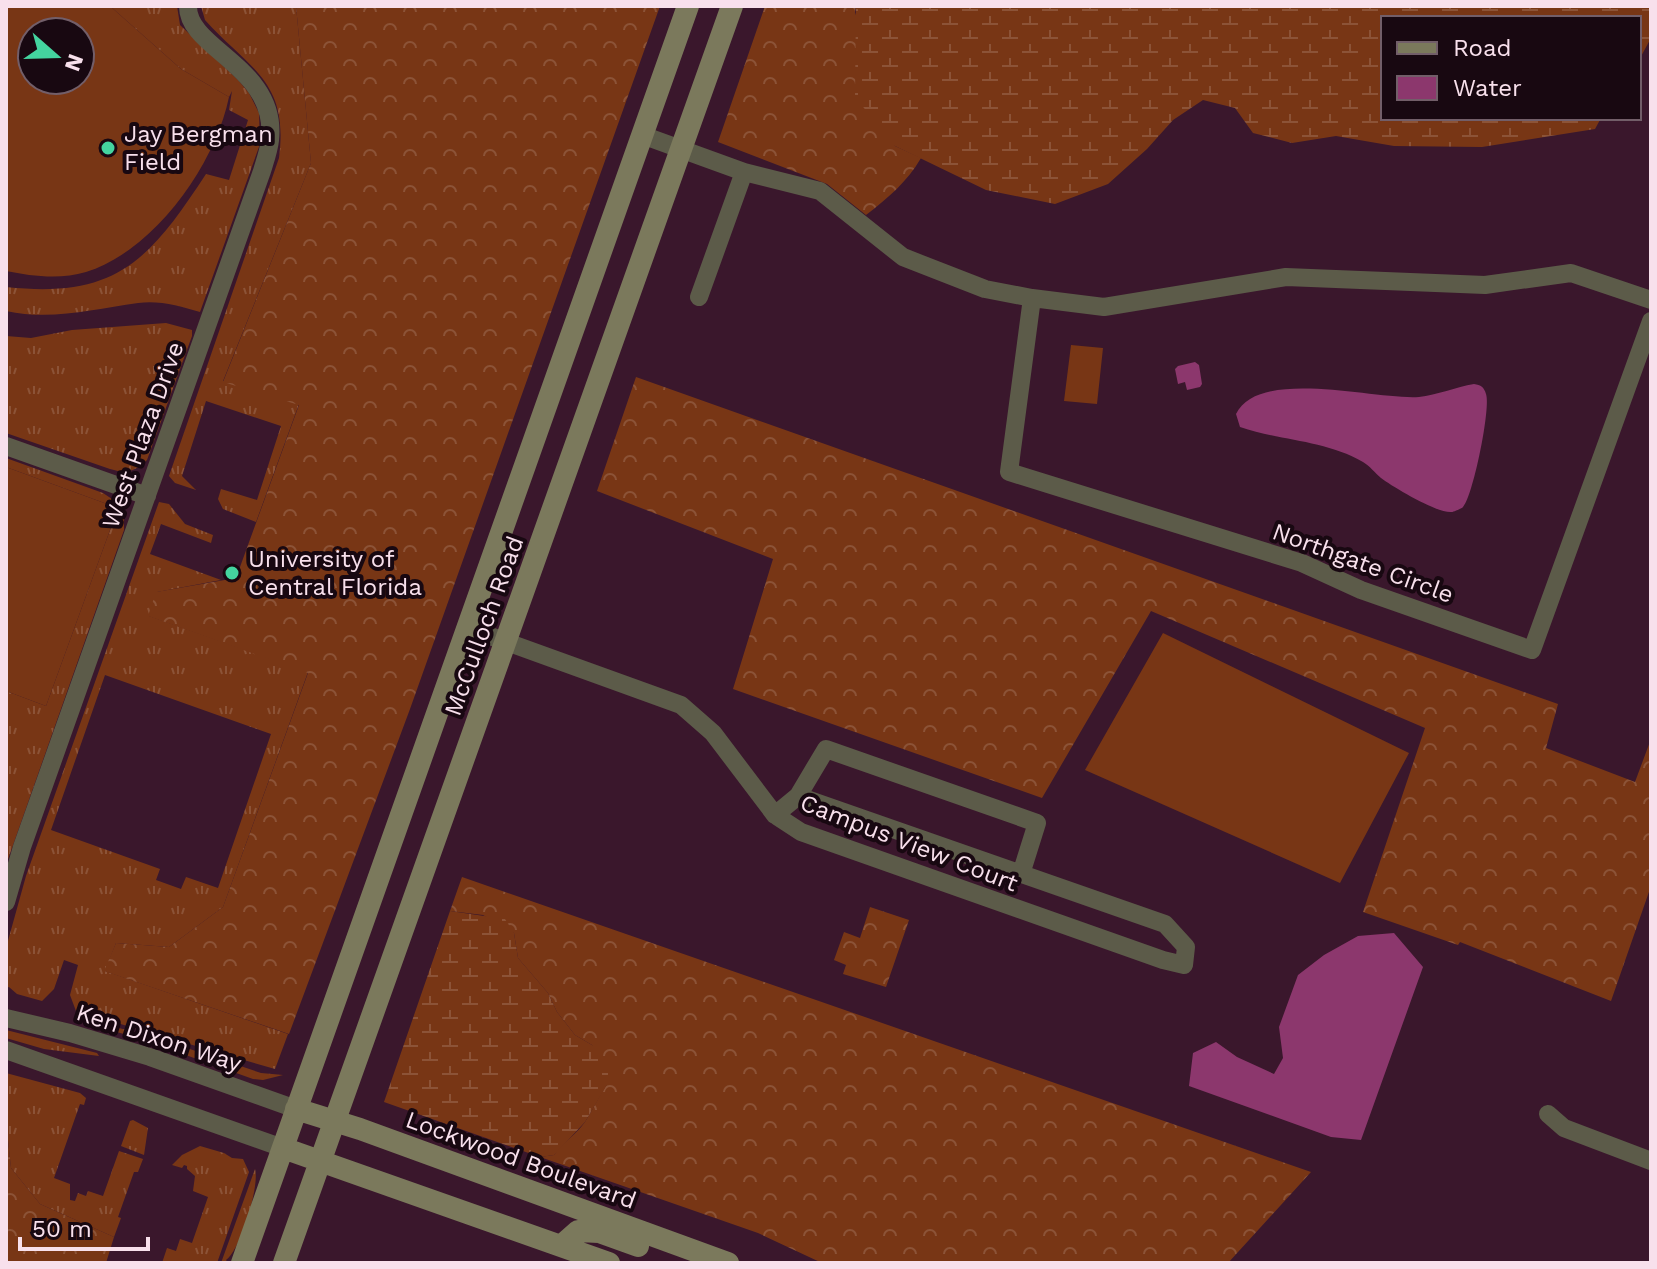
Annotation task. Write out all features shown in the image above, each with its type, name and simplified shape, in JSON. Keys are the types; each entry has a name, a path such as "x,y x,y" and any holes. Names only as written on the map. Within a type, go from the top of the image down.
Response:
{"main road":[{"name":"McCulloch Road","path":"242,1263 688,6"},
{"name":"McCulloch Road","path":"284,1263 732,6"},
{"name":"Lockwood Boulevard","path":"296,1109 374,1134 720,1260"},
{"path":"283,1148 607,1262 628,1257 646,1263"},
{"path":"561,1246 578,1231 599,1232 680,1261 720,1260"}],"street":[{"name":"West Plaza Drive","path":"6,902 22,847 271,139 268,114 259,91 245,72 196,30 188,14 188,6"},
{"path":"642,135 744,172 820,191 903,257 985,289 1032,298 1104,307 1286,277 1485,285 1571,273 1651,300"},
{"path":"699,297 744,172"},
{"name":"Northgate Circle","path":"1032,298 1009,472 1302,563 1361,590 1532,650 1651,321"},
{"path":"6,446 147,496"},
{"name":"Campus View Court","path":"468,628 681,705 713,733 775,815 801,832 1022,912 1184,965 1186,947 1165,924 1021,874"},
{"path":"775,815 798,796 826,749 1037,823 1021,874 798,796"},
{"name":"Ken Dixon Way","path":"6,1018 150,1057 296,1109"},
{"path":"6,1050 283,1148"},
{"path":"1548,1114 1564,1128 1651,1161"}],"green space":[{"name":"Jay Bergman Field","path":"6,6 110,6 181,69 229,97 222,123 196,177 178,202 135,245 111,261 86,272 66,276 6,271"},
{"path":"110,6 177,6 180,25 249,93 259,113 260,144 200,312 154,302 40,315 6,311 6,287 76,287 126,268 166,230 206,174 229,180 248,120 229,110 232,91 229,97 181,69"},
{"path":"201,6 296,6 311,163 223,381 299,404 256,522 223,509 218,499 221,489 257,500 281,426 206,401 182,476 196,490 175,483 169,476 279,158 281,132 272,93 263,78 205,20"},
{"path":"296,6 660,6 410,709 289,1034 104,971 116,943 169,947 223,907 308,673 148,616 156,592 236,578 299,405 223,382 311,163"},
{"path":"765,6 856,6 855,12 895,146 921,158 910,175 866,215 827,184 718,142"},
{"path":"856,6 1651,6 1651,38 1641,56 1641,16 1381,16 1381,120 1600,120 1595,129 1482,147 1394,146 1336,136 1292,143 1253,133 1235,108 1203,100 1173,120 1147,149 1108,184 1055,204 986,190 895,146 855,97"},
{"path":"166,323 192,330 192,336 147,460 138,467 126,472 116,471 6,433 6,336 31,338 72,330"},
{"path":"1071,345 1103,348 1097,404 1064,401"},
{"path":"636,377 1558,704 1546,748 1635,782 1651,739 1651,886 1611,1001 1460,942 1458,945 1363,912 1425,728 1151,611 1042,798 733,689 773,559 597,491"},
{"path":"6,458 103,493 124,507 124,530 6,865 6,691 46,706 118,508 6,467"},
{"path":"6,467 118,508 46,706 6,691"},
{"path":"159,502 169,504 185,524 213,535 211,543 161,524 150,554 221,580 157,592 149,616 308,672 223,907 169,947 116,943 105,971 288,1034 275,1069 76,1011 70,995 78,965 64,960 54,989 42,1001 6,988 6,948 26,876","holes":["105,675 271,734 218,888 186,877 181,889 156,880 160,869 51,830"]},
{"path":"1163,633 1409,753 1340,883 1085,770"},
{"path":"462,877 1311,1172 1228,1263 822,1263 758,1233 540,1157 554,1155 578,1131 607,1084 592,1045 575,1035 557,1012 548,993 518,958 514,933 483,915 450,911"},
{"path":"870,907 909,920 886,987 843,974 846,965 834,960 844,932 860,938"},
{"path":"450,911 505,919 514,933 518,958 548,993 557,1012 575,1035 592,1045 608,1063 608,1083 585,1122 554,1155 540,1157 384,1102"},
{"path":"83,1018 166,1041 261,1073 283,1075 253,1079 92,1025"},
{"path":"6,1030 99,1056 44,1049 6,1038"},
{"path":"6,1073 80,1093 86,1098 84,1105 80,1104 54,1178 70,1184 70,1200 75,1201 78,1193 86,1196 88,1191 103,1196 119,1151 143,1159 138,1172 134,1172 114,1237 40,1204 11,1168 6,1122"},
{"path":"133,1120 148,1128 144,1155 121,1146"},
{"path":"6,1122 11,1168 40,1204 114,1237 106,1263 6,1263"},
{"path":"200,1146 243,1159 249,1172 217,1263 162,1263 167,1248 176,1251 180,1239 192,1243 208,1197 193,1191 195,1176 187,1166 172,1165 182,1155"},
{"path":"255,1169 255,1189 243,1232 226,1260 228,1263 221,1263"}],"water":[{"path":"1195,362 1199,365 1202,384 1187,390 1185,382 1178,384 1175,369"},
{"path":"1474,384 1482,387 1486,394 1484,433 1467,500 1463,508 1452,512 1437,509 1405,493 1366,464 1334,449 1240,427 1236,414 1249,400 1268,392 1320,389 1419,397"},
{"path":"1394,933 1423,967 1361,1140 1331,1137 1189,1086 1193,1053 1216,1042 1237,1057 1274,1074 1283,1058 1279,1027 1298,975 1324,955 1358,936"}],"place":[{"name":"Jay Bergman Field","path":"108,148"},
{"name":"University of Central Florida","path":"232,573"}]}
